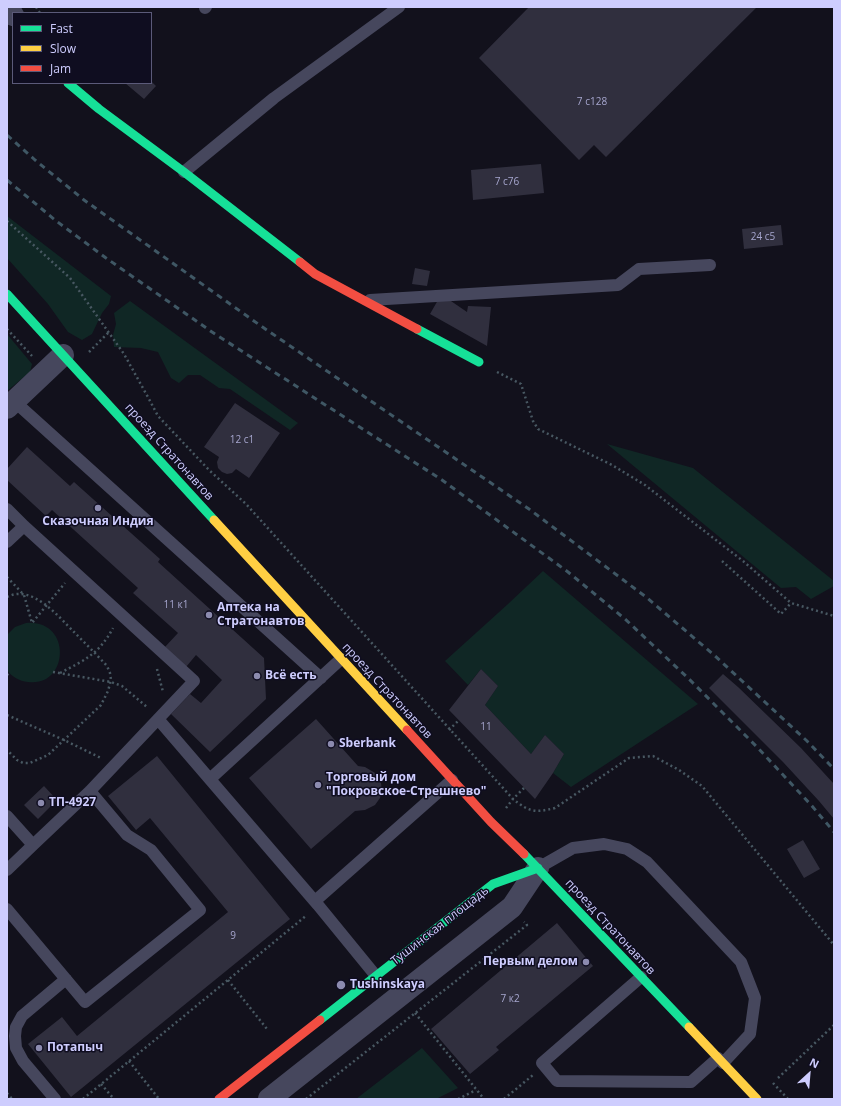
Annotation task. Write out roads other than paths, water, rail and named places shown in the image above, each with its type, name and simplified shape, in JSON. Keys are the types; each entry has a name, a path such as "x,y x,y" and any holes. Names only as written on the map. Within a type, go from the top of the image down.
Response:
{"street":[{"path":"69,84 99,109 184,172 315,274 479,362"},
{"name":"проезд Стратонавтов","path":"7,294 491,822 538,868 757,1099"},
{"path":"10,405 63,355"},
{"path":"269,1099 512,907 538,868"},
{"name":"Тушинская площадь","path":"219,1099 493,884 538,868"}],"lane":[{"path":"184,172 274,98 399,7"},
{"path":"365,301 618,285 639,269 710,265"},
{"path":"10,405 321,678"},
{"path":"7,509 194,681 90,791 7,870"},
{"path":"7,542 24,526"},
{"path":"210,780 341,659"},
{"path":"162,715 210,780 317,903 376,976"},
{"path":"317,903 452,780"},
{"path":"7,909 85,1002 200,910 151,850 127,835 90,791"},
{"path":"7,816 33,845"},
{"path":"538,868 573,848 604,844 627,849 647,862 741,962 755,998 750,1034 720,1060 691,1082 557,1081 542,1063 641,977"},
{"path":"55,1099 23,1061 16,1048 15,1036 16,1026 22,1016 66,979"}],"railway":[{"path":"7,135 84,200 261,326 529,509 646,597 714,655 807,741 834,769"},
{"path":"7,180 55,220 106,258 212,332 442,480 568,572 625,619 688,678 757,747 834,832"}],"place":[{"name":"Сказочная Индия","path":"98,508"},
{"name":"Аптека на Стратонавтов","path":"209,615"},
{"name":"Всё есть","path":"257,676"},
{"name":"Sberbank","path":"331,744"},
{"name":"Торговый дом \"Покровское-Стрешнево\"","path":"318,785"},
{"name":"ТП-4927","path":"41,803"},
{"name":"Первым делом","path":"586,962"},
{"name":"Tushinskaya","path":"341,985"},
{"name":"Потапыч","path":"39,1048"}]}
